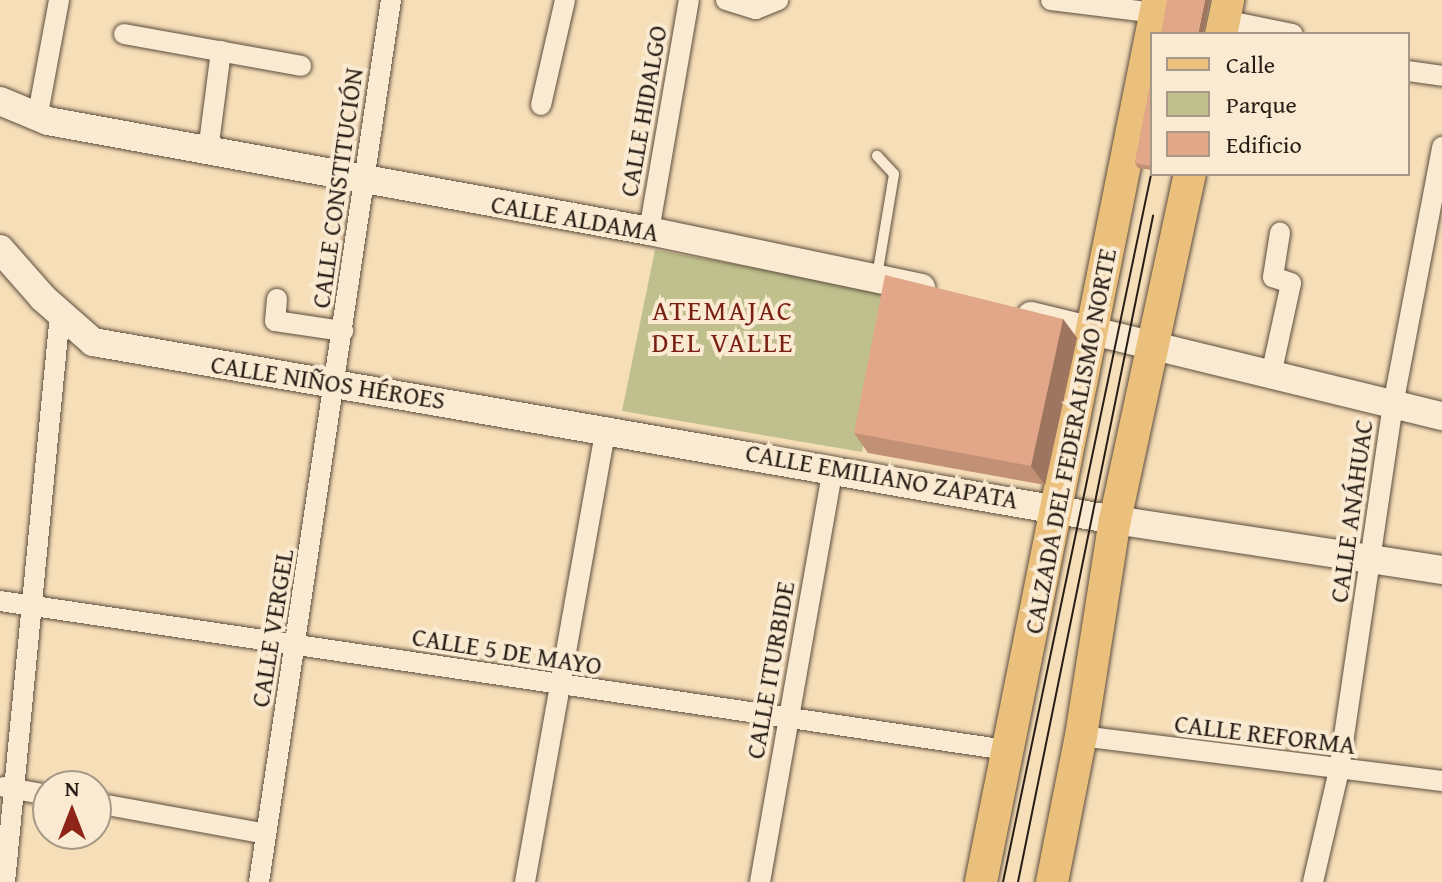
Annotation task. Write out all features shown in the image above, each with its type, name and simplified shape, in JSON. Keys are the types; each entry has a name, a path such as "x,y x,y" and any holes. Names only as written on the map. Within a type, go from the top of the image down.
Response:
{"main road":[{"name":"CALZADA DEL FEDERALISMO NORTE","path":"1152,32 1157,7"},
{"name":"CALZADA DEL FEDERALISMO NORTE","path":"981,882 1150,42"},
{"path":"1052,882 1081,736 1115,520 1149,349 1190,176"}],"street":[{"path":"37,119 59,0"},
{"name":"CALLE CONSTITUCIÓN","path":"336,383 391,0"},
{"path":"541,105 565,0"},
{"name":"CALLE HIDALGO","path":"649,231 689,0"},
{"path":"726,0 756,9 778,0"},
{"path":"1051,0 1157,7"},
{"path":"1224,18 1284,32"},
{"path":"124,34 301,66"},
{"path":"208,151 221,51"},
{"path":"1410,71 1442,76"},
{"name":"CALLE ALDAMA","path":"0,101 37,119 649,231 944,293"},
{"name":"CALLE ANÁHUAC","path":"1313,882 1339,770 1393,405 1442,147"},
{"path":"1271,375 1291,283 1273,277 1280,233"},
{"path":"0,249 51,306 32,606 7,788 5,882"},
{"path":"0,277 51,306"},
{"path":"277,299 275,321 343,331"},
{"name":"CALLE NIÑOS HÉROES","path":"51,306 93,342 606,427"},
{"path":"1003,309 1149,349 1442,416"},
{"name":"CALLE VERGEL","path":"259,882 336,383"},
{"path":"525,882 606,427"},
{"name":"CALLE EMILIANO ZAPATA","path":"606,427 1057,506 1115,520 1442,570"},
{"name":"CALLE ITURBIDE","path":"760,882 786,719 833,467"},
{"name":"CALLE 5 DE MAYO","path":"0,601 1007,750"},
{"name":"CALLE REFORMA","path":"1081,736 1442,781"},
{"path":"7,788 32,792"},
{"path":"112,806 266,834"}],"lane":[{"path":"876,278 894,174 877,156"}],"green space":[{"path":"655,250 890,292 862,452 622,411"}],"building":[{"path":"1167,0 1205,0 1198,32 1161,32"},
{"path":"1150,86 1150,166 1135,163"},
{"path":"885,275 1063,319 1031,466 854,433"}],"tram line":[{"path":"1003,882 1151,176"},
{"path":"1018,882 1153,216"}],"district":[{"name":"ATEMAJAC DEL VALLE","path":"723,326"}]}
